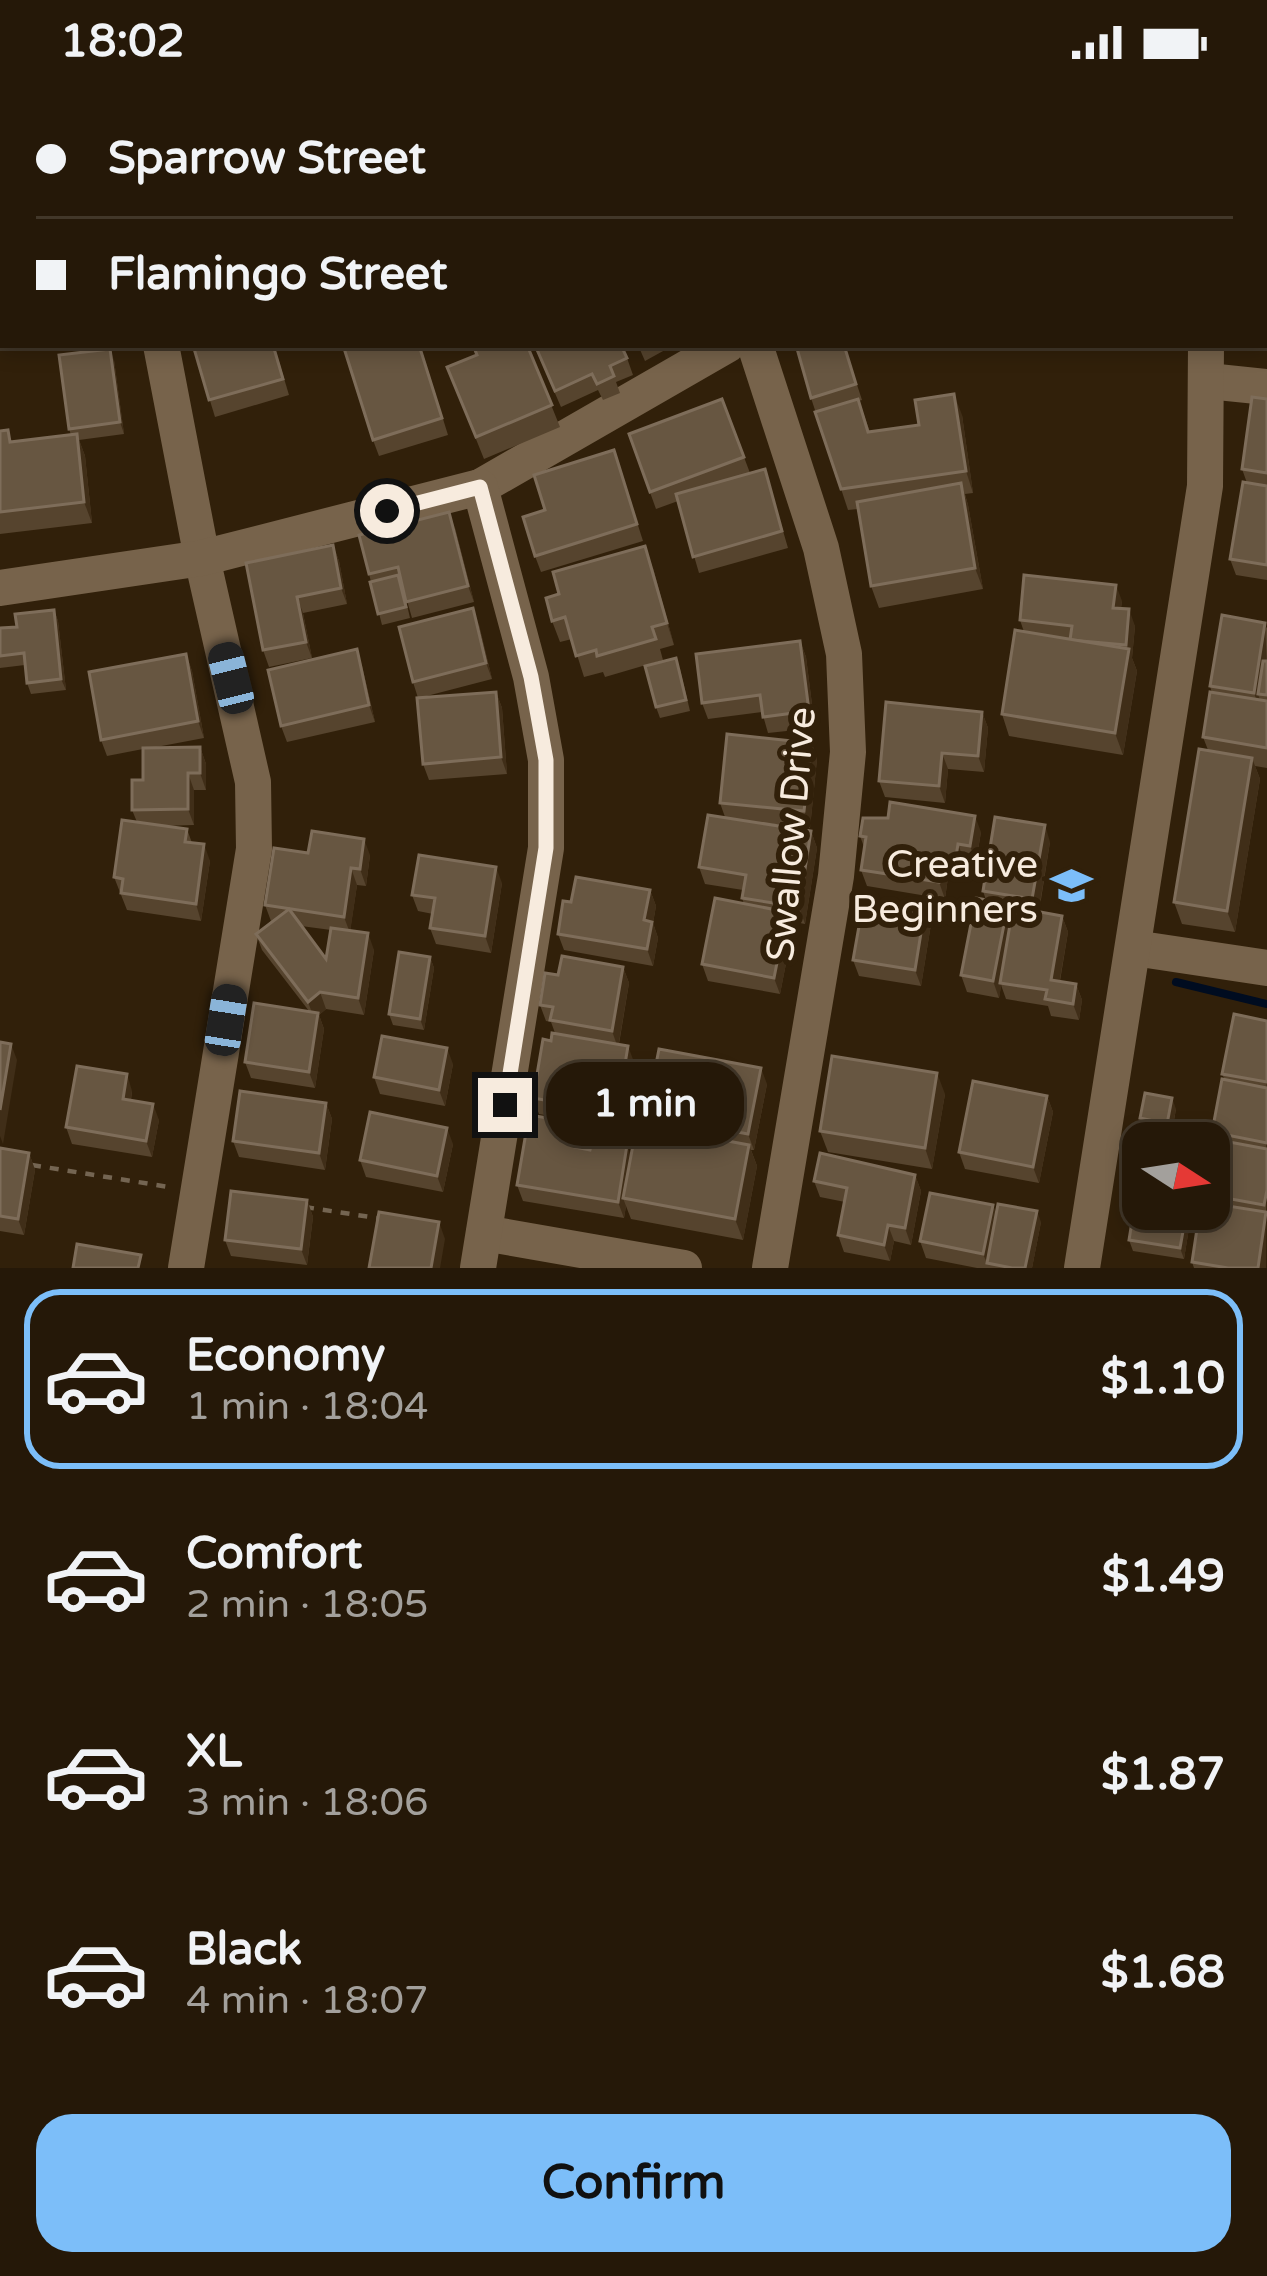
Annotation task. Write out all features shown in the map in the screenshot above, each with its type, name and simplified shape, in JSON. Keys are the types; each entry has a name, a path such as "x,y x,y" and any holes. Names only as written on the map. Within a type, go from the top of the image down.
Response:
{"street":[{"path":"161,348 253,782 254,848 186,1268"},
{"path":"0,588 202,558 480,487 723,348"},
{"name":"Swallow Drive","path":"756,348 820,548 844,654 848,752 836,876 770,1268"},
{"path":"1082,1268 1205,485 1207,363 1267,387"},
{"path":"480,487 531,677 546,760 546,848 481,1251 684,1268"},
{"path":"1133,948 1267,968"}],"path":[{"path":"22,1164 199,1191"},
{"path":"294,1205 389,1220"}],"building":[{"path":"194,348 274,348 283,379 209,400"},
{"path":"344,348 420,348 442,418 373,440"},
{"path":"474,348 528,348 552,405 476,437 447,367 477,355"},
{"path":"536,348 622,348 627,358 610,366 614,376 597,384 592,374 555,391"},
{"path":"797,348 845,348 856,384 811,398"},
{"path":"110,349 120,422 69,429 59,355"},
{"path":"954,394 966,471 841,489 815,412 858,399 868,432 919,425 915,400"},
{"path":"1252,397 1267,399 1267,473 1242,469"},
{"path":"722,399 744,457 650,492 629,434"},
{"path":"8,430 10,442 77,434 84,502 0,512 0,431"},
{"path":"614,450 637,524 535,556 523,517 545,510 534,475"},
{"path":"765,469 782,531 693,557 676,494"},
{"path":"1243,482 1267,486 1267,565 1230,559"},
{"path":"961,483 975,568 871,586 857,502"},
{"path":"449,512 468,586 406,602 398,567 369,574 359,535"},
{"path":"333,545 341,588 297,597 306,642 263,650 246,563"},
{"path":"645,546 667,623 652,627 656,639 597,656 596,650 576,656 565,617 552,621 546,598 559,594 553,572"},
{"path":"398,575 406,607 378,614 370,582"},
{"path":"1024,575 1116,585 1113,608 1129,609 1126,645 1070,640 1072,626 1020,620"},
{"path":"473,608 486,663 413,682 399,627"},
{"path":"54,610 61,679 27,683 24,653 0,656 0,628 17,627 15,614"},
{"path":"1222,615 1265,623 1254,693 1210,686"},
{"path":"1015,630 1129,649 1115,733 1002,714"},
{"path":"800,641 809,711 763,717 760,695 702,703 696,654"},
{"path":"357,649 369,705 281,726 268,670"},
{"path":"186,654 198,721 101,740 89,672"},
{"path":"676,658 686,700 656,707 645,666"},
{"path":"1263,661 1267,661 1267,695 1258,694"},
{"path":"496,692 501,757 423,764 417,698"},
{"path":"1210,692 1267,701 1267,748 1203,737"},
{"path":"886,702 982,712 978,756 942,753 939,786 879,781"},
{"path":"727,734 812,743 804,811 720,803"},
{"path":"200,747 200,773 188,773 188,809 132,810 132,780 143,780 143,748"},
{"path":"1199,749 1252,758 1227,911 1174,902"},
{"path":"890,802 975,816 970,846 958,844 955,863 942,861 939,882 861,870 866,837 860,836 863,818 888,818"},
{"path":"708,815 811,831 799,907 742,898 746,875 699,867"},
{"path":"995,817 1045,825 1032,899 983,891"},
{"path":"122,820 187,829 185,842 204,844 196,904 121,893 123,879 114,877"},
{"path":"312,831 364,839 360,869 351,868 344,917 265,905 274,848 308,853"},
{"path":"419,855 496,867 485,936 430,928 435,898 412,895"},
{"path":"576,877 650,890 644,920 652,922 647,949 558,934 563,901 571,902"},
{"path":"715,898 787,912 774,978 702,964"},
{"path":"864,898 925,908 915,970 853,960"},
{"path":"976,898 1008,904 993,981 961,975"},
{"path":"1013,907 1062,916 1051,980 1076,984 1073,1004 1045,999 1047,990 1000,983"},
{"path":"289,909 326,959 331,928 368,933 358,998 320,992 308,1002 256,934"},
{"path":"399,952 430,957 420,1019 389,1014"},
{"path":"562,956 623,967 612,1031 550,1020 553,1007 540,1005 545,973 558,975"},
{"path":"254,1003 318,1013 309,1072 245,1062"},
{"path":"1234,1014 1267,1021 1267,1082 1222,1074"},
{"path":"552,1033 628,1046 619,1100 581,1094 579,1106 533,1098 543,1039 551,1041"},
{"path":"382,1036 447,1048 439,1090 374,1077"},
{"path":"0,1042 11,1044 0,1110"},
{"path":"659,1049 761,1068 748,1134 646,1115"},
{"path":"832,1056 937,1073 925,1148 820,1131"},
{"path":"77,1066 127,1074 123,1099 153,1104 146,1141 66,1127"},
{"path":"1222,1079 1267,1088 1267,1143 1230,1136 1230,1122 1214,1122"},
{"path":"973,1081 1047,1096 1033,1167 959,1152"},
{"path":"240,1091 326,1103 319,1153 233,1141"},
{"path":"1145,1093 1172,1098 1167,1122 1140,1118"},
{"path":"370,1112 447,1128 437,1176 360,1160"},
{"path":"529,1115 579,1123 575,1147 590,1150 593,1139 627,1145 618,1202 517,1185"},
{"path":"637,1124 749,1145 735,1219 623,1198"},
{"path":"1230,1142 1267,1149 1264,1205 1230,1199"},
{"path":"0,1148 29,1153 18,1219 0,1216"},
{"path":"820,1153 915,1175 905,1228 888,1225 884,1245 838,1235 847,1188 814,1181"},
{"path":"231,1191 307,1200 301,1249 225,1240"},
{"path":"930,1193 993,1205 983,1254 920,1241"},
{"path":"998,1204 1037,1211 1025,1268 987,1263"},
{"path":"1230,1206 1266,1212 1258,1268 1192,1262 1197,1230 1230,1230"},
{"path":"379,1212 439,1222 431,1268 369,1268"},
{"path":"1131,1230 1183,1230 1180,1248 1129,1240"},
{"path":"77,1244 141,1255 138,1268 73,1268"}],"waterway":[{"path":"1176,982 1267,1004"}],"place":[{"name":"Creative Beginners","path":"1072,885"}],"route":[{"path":"387,511 480,487 531,677 546,760 546,848 505,1105"}]}
